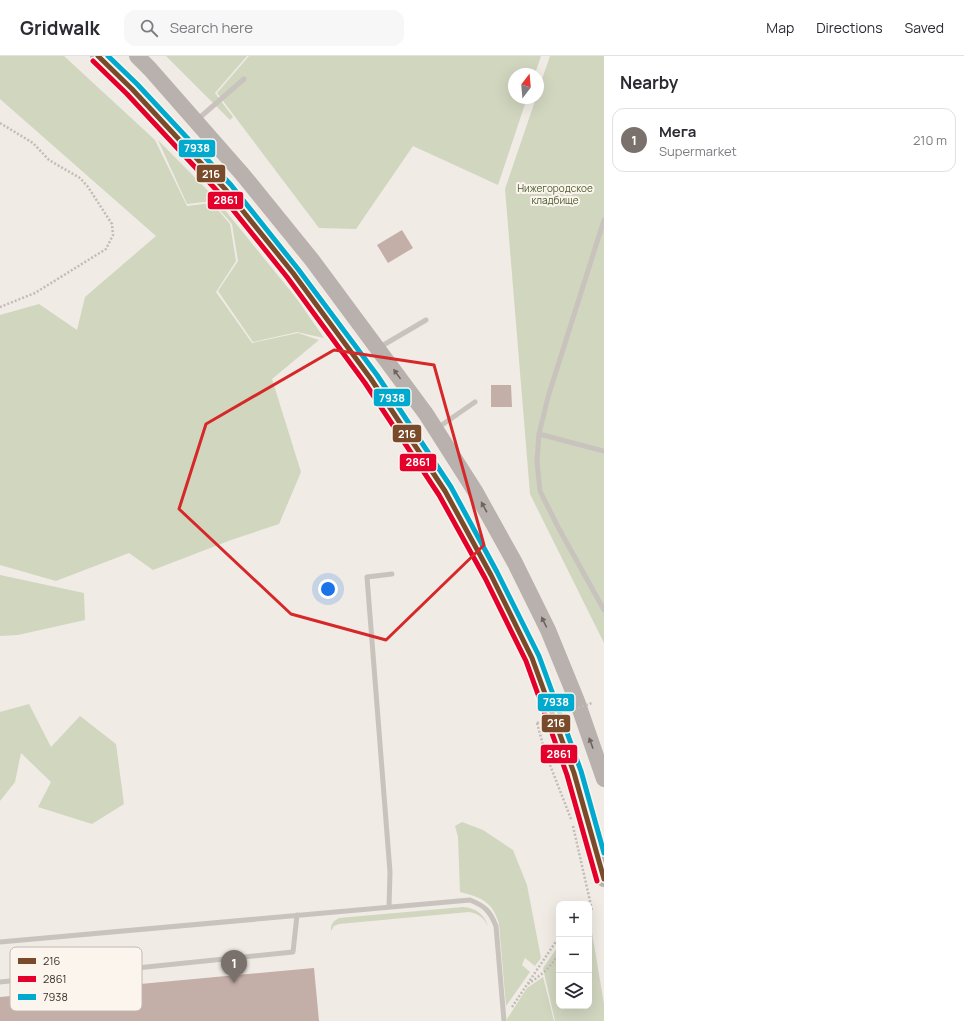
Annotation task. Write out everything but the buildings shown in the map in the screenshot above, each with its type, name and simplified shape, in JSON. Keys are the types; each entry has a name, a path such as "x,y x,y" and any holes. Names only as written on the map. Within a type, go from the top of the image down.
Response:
{"main road":[{"path":"98,56 132,89 226,190 288,267 371,379 445,491 491,574 532,658 574,773 604,879"},
{"path":"137,56 243,175 312,260 436,429 475,491 515,563 548,630 603,771"}],"lane":[{"path":"196,121 244,79"},
{"path":"604,220 548,397 539,434 538,461 540,491 558,528 604,610"},
{"path":"378,348 426,320"},
{"path":"436,429 475,402"},
{"path":"539,434 604,452"},
{"path":"390,907 390,872 368,577 392,574"},
{"path":"0,942 297,914 470,900 482,904 492,915 496,926 504,1020"},
{"path":"142,967 293,952 297,914"},
{"path":"0,982 10,981"}],"path":[{"path":"0,123 34,143 49,160 80,178 88,187 112,224 114,235 106,249 35,293 0,307"},
{"path":"590,901 572,821 545,752 538,723 592,703"},
{"path":"504,1020 556,941"},
{"path":"526,986 543,973 556,958"}],"highlighted area":[{"path":"334,350 434,365 484,545 386,640 291,614 179,509 206,424"}],"green space":[{"path":"0,56 64,56 155,140 187,206 212,203 230,224 236,261 216,292 252,343 298,333 319,340 272,379 301,472 279,524 231,540 153,570 129,553 56,581 0,565 0,315 39,304 77,330 85,297 156,236 0,99"},
{"path":"166,56 247,56 215,93 233,117 230,120"},
{"path":"249,56 541,56 537,68 508,68 508,104 525,104 498,185 413,146 356,229 319,228 217,93"},
{"name":"Нижегородское кладбище","path":"550,56 604,56 604,643 530,494 505,189 534,104 544,104 544,74"},
{"path":"158,140 216,199 297,299 324,338 297,332 253,342 218,291 238,261 232,224 212,201 187,204"},
{"path":"0,575 84,593 85,620 18,635 0,636"},
{"path":"29,704 51,747 80,716 116,744 124,804 92,824 38,807 51,782 21,753 15,782 0,801 0,712"},
{"path":"462,822 483,830 513,850 527,885 541,958 535,966 525,958 522,965 530,972 506,1006 499,924 490,906 474,896 460,892 458,837 455,826"},
{"path":"463,907 479,912 488,926 480,916 469,912 339,924 334,926 331,931 332,923 339,918"},
{"path":"592,933 604,1004 604,1021 555,1021 543,968 556,949 556,1009 592,1009"},
{"path":"543,977 554,1021 507,1021 527,988"}],"transit line":[{"name":"216","path":"98,56 132,89 226,190 293,273 371,379 445,491 491,575 532,658 574,773 604,879"},
{"name":"7938","path":"108,56 137,84 231,185 298,269 377,375 451,487 497,572 539,656 581,771 604,853"},
{"name":"2861","path":"93,61 127,94 221,195 287,277 365,383 439,495 485,578 526,661 567,775 597,881"}],"place":[{"name":"Мега","path":"234,983"}]}
